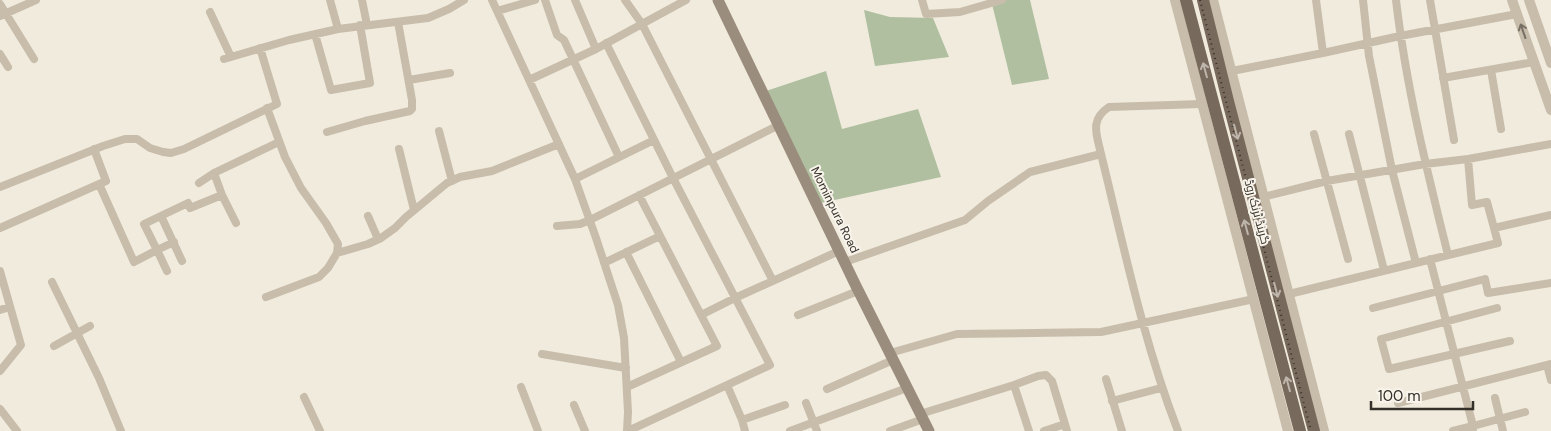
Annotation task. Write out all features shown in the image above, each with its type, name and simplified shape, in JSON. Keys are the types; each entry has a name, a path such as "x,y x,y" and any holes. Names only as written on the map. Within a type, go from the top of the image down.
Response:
{"main road":[{"name":"Mominpura Road","path":"718,0 858,291 929,431"},
{"name":"گرینڈ ٹرنک روڈ","path":"1186,0 1300,431"},
{"name":"گرینڈ ٹرنک روڈ","path":"1203,0 1230,111 1307,386 1314,431"}],"street":[{"path":"3,15 36,0"},
{"path":"330,0 338,29"},
{"path":"315,34 331,90 370,83 362,0"},
{"path":"210,12 228,58 260,48 338,29 428,18 450,9 464,0"},
{"path":"492,0 575,179 618,305 624,338 628,412 627,431 770,365 606,44"},
{"path":"497,11 535,0"},
{"path":"545,0 557,35 564,40 619,157"},
{"path":"575,0 596,49"},
{"path":"625,0 642,24 773,281"},
{"path":"529,80 606,44 686,0"},
{"path":"922,0 926,14 960,12 1002,0"},
{"path":"1174,0 1288,431"},
{"path":"1213,0 1289,294 1307,386 1324,431"},
{"path":"1316,0 1323,53"},
{"path":"1363,0 1369,56 1392,170 1416,262"},
{"path":"1396,0 1400,36 1425,164 1448,255"},
{"path":"1430,0 1454,140"},
{"path":"1232,70 1434,29 1515,7 1529,1 1551,63"},
{"path":"0,4 3,15 34,59"},
{"path":"1515,7 1551,110"},
{"path":"327,132 412,109 409,80 398,22"},
{"path":"0,187 124,139 137,139 150,148 171,153 184,149 277,104 260,48"},
{"path":"0,54 8,68"},
{"path":"1443,78 1534,62"},
{"path":"1491,70 1501,129"},
{"path":"409,80 450,73"},
{"path":"1178,431 1161,388 1142,323 1095,130 1095,123 1103,110 1109,107 1201,104"},
{"path":"266,297 319,277 328,268 337,253 338,244 326,223 301,188 284,157 267,108"},
{"path":"557,226 580,224 590,220 779,125"},
{"path":"439,131 452,181"},
{"path":"1314,134 1348,260"},
{"path":"1350,134 1384,270"},
{"path":"575,179 654,140"},
{"path":"198,182 279,142"},
{"path":"337,253 368,244 378,239 452,181 460,177 492,172 559,144"},
{"path":"1263,197 1327,181 1551,144"},
{"path":"399,149 414,210"},
{"path":"0,228 106,181 94,150"},
{"path":"844,262 966,220 988,201 1030,172 1101,154"},
{"path":"1289,294 1498,243 1487,202 1472,205 1468,159"},
{"path":"214,173 222,195 236,223"},
{"path":"99,184 134,262 174,242"},
{"path":"167,270 144,224 188,203 190,208 222,195"},
{"path":"627,387 717,346 639,195"},
{"path":"1494,228 1551,214"},
{"path":"161,216 182,261"},
{"path":"368,216 378,239"},
{"path":"604,263 660,236"},
{"path":"701,316 735,298 839,251"},
{"path":"626,252 681,362"},
{"path":"1430,259 1473,428"},
{"path":"0,274 21,345 0,371"},
{"path":"1373,308 1485,279 1488,292 1551,283"},
{"path":"52,282 99,378 121,431"},
{"path":"798,314 858,291"},
{"path":"827,390 892,357 957,334 1101,332 1254,299"},
{"path":"0,310 10,308"},
{"path":"1497,308 1381,339 1389,369 1510,341"},
{"path":"54,346 90,326"},
{"path":"542,354 626,368"},
{"path":"1398,403 1549,364 1551,380"},
{"path":"890,431 922,417 1046,375 1052,381 1066,428 1044,431"},
{"path":"1106,379 1122,431"},
{"path":"727,385 746,431"},
{"path":"1014,385 1029,431"},
{"path":"521,387 538,431"},
{"path":"790,431 907,388"},
{"path":"1112,401 1161,388"},
{"path":"304,398 320,431"},
{"path":"1495,398 1503,431"},
{"path":"806,403 817,431"},
{"path":"574,405 585,431"},
{"path":"742,420 784,405"},
{"path":"0,408 17,431"},
{"path":"1453,431 1473,428 1525,412"}],"green space":[{"path":"991,0 1030,0 1049,79 1012,85"},
{"path":"864,10 890,17 933,18 949,57 875,66"},
{"path":"826,71 842,129 918,109 941,177 816,204 763,92"}],"railway":[{"path":"1200,0 1311,431"}]}
